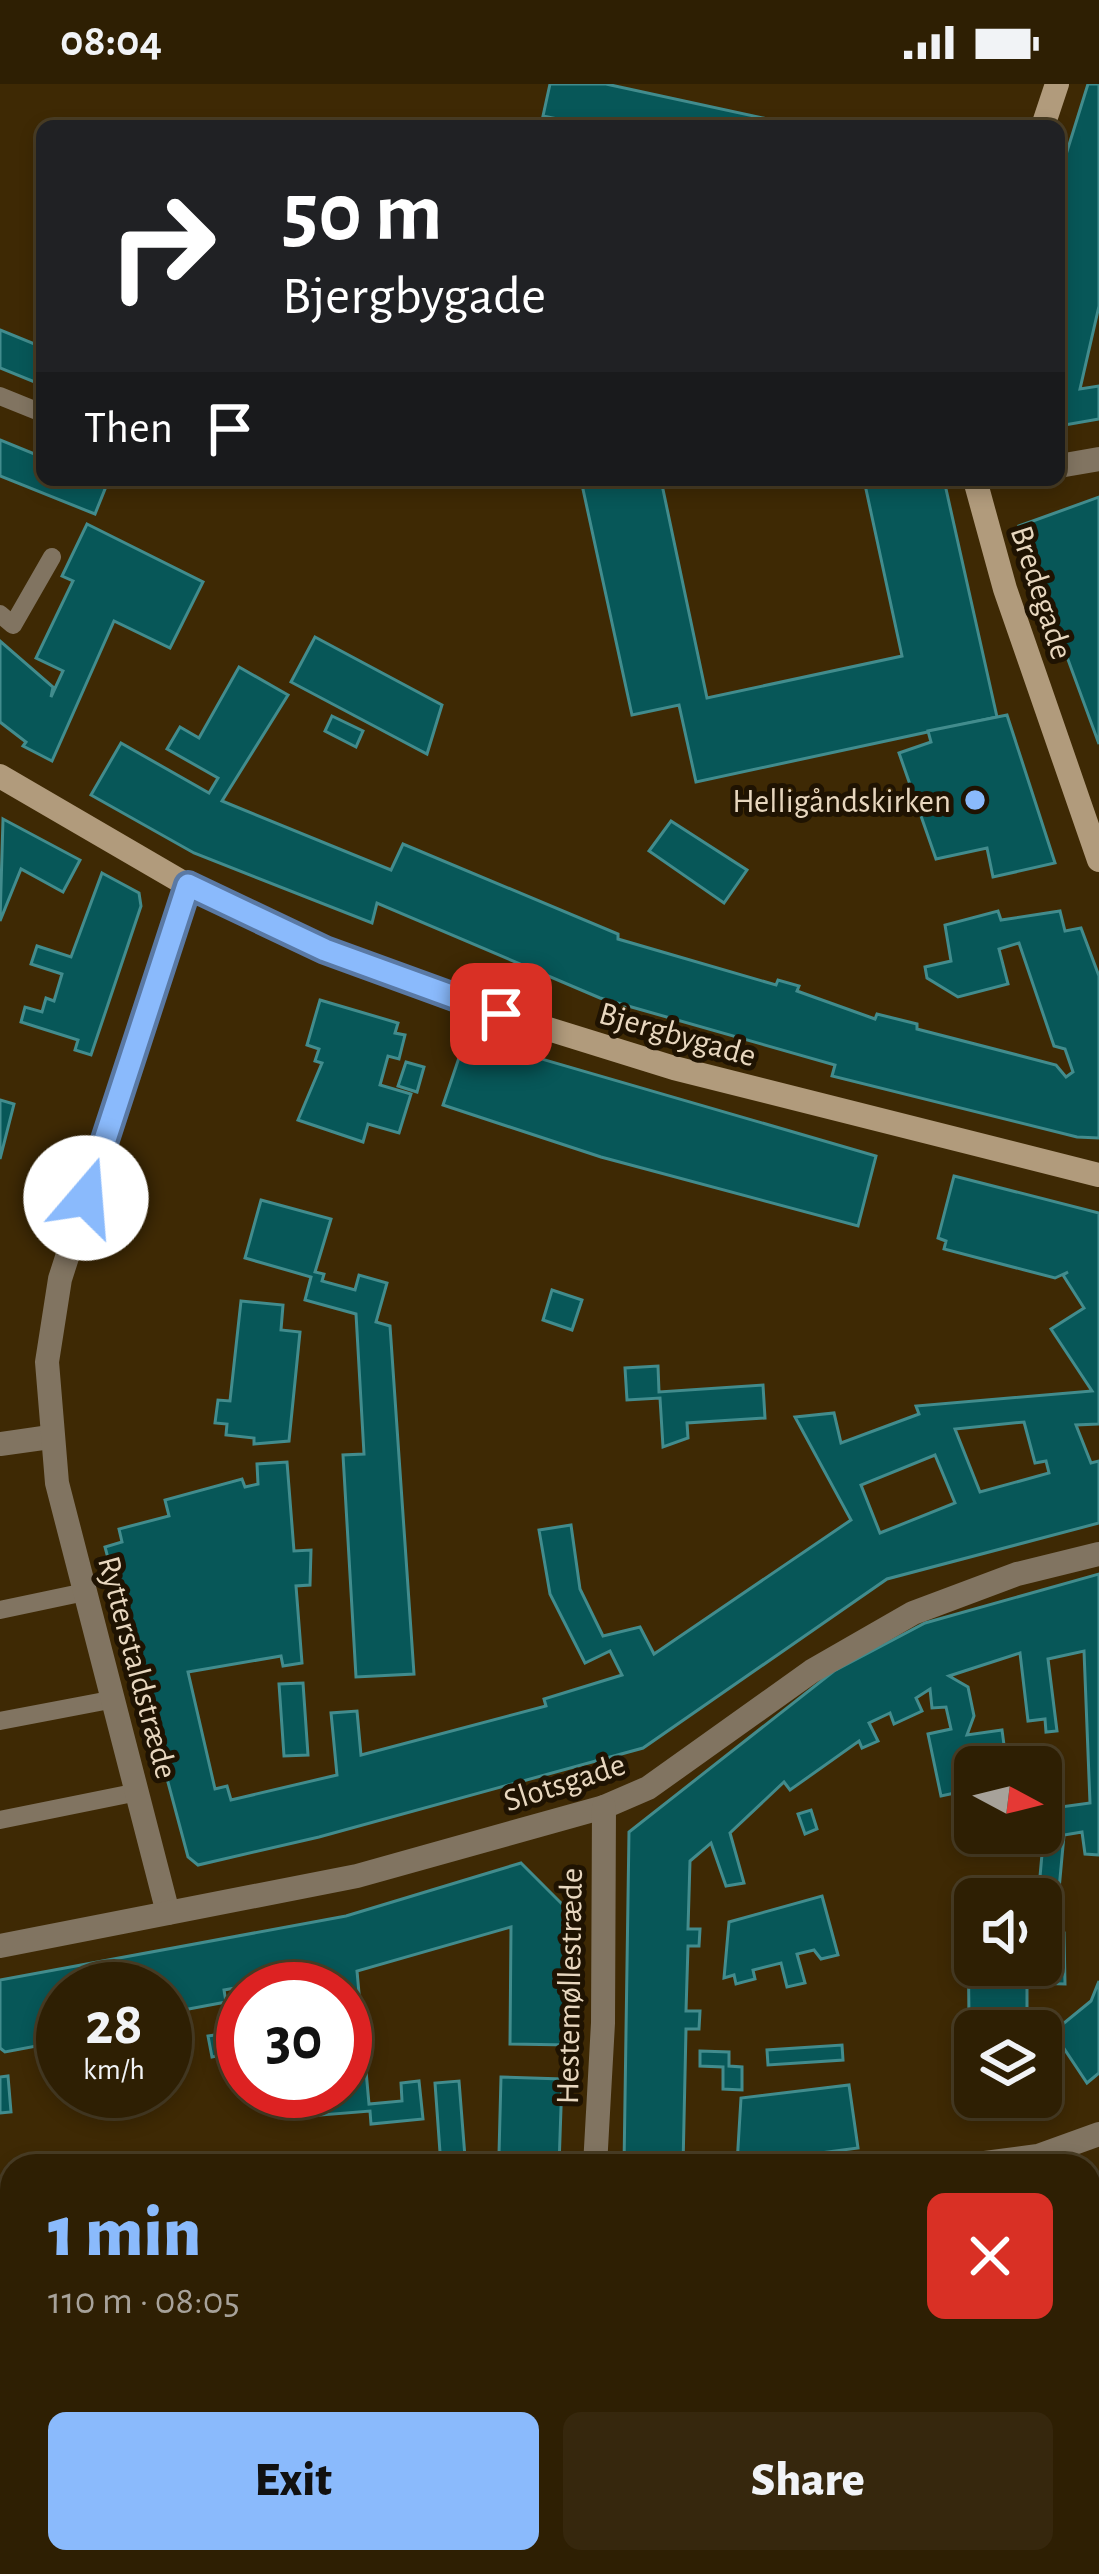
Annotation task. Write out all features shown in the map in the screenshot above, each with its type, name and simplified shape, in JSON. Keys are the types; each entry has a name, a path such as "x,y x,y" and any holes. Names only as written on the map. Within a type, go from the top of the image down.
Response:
{"street":[{"path":"1045,120 1057,84"},
{"path":"1065,465 1099,459"},
{"name":"Bredegade","path":"979,486 1005,589 1099,860"},
{"name":"Bjergbygade","path":"0,776 188,885 325,950 479,1008 674,1068 1099,1175"},
{"name":"Rytterstaldstræde","path":"168,1913 50,1437 47,1362 60,1279 188,885"},
{"path":"0,1444 50,1437"},
{"name":"Slotsgade","path":"0,1946 357,1876 604,1808 648,1789 812,1671 913,1613 1017,1574 1099,1554"},
{"name":"Hestemøllestræde","path":"596,2154 603,2023 604,1808"},
{"path":"1047,2154 1098,2142"}],"lane":[{"path":"0,396 36,411"},
{"path":"0,614 14,625 52,557"},
{"path":"0,1610 86,1592"},
{"path":"0,1721 115,1699"},
{"path":"0,1820 138,1792"}],"building":[{"path":"550,84 606,84 772,120 562,120 543,116"},
{"path":"1088,84 1099,84 1099,306 1080,389 1099,386 1099,419 1065,425 1065,158"},
{"path":"0,330 36,345 36,383 0,368"},
{"path":"0,440 36,455 36,486 106,486 95,514 0,476"},
{"path":"582,486 662,486 707,698 902,656 865,486 945,486 997,717 696,782 679,705 632,715"},
{"path":"1099,497 1099,744 1019,526"},
{"path":"87,524 203,582 170,648 114,621 52,761 23,746 26,742 0,722 0,641 53,687 51,697 63,671 36,658 73,581 62,576"},
{"path":"315,637 442,705 427,754 291,682"},
{"path":"239,667 288,695 222,801 391,870 403,844 618,934 618,939 776,985 778,980 799,986 797,991 875,1019 877,1014 917,1024 917,1029 1056,1065 1066,1077 1073,1072 1065,1049 1054,1046 1019,943 999,949 1008,984 958,997 927,978 925,967 951,961 945,925 998,911 1001,920 1060,911 1065,931 1081,928 1099,976 1099,1138 1077,1137 832,1076 835,1065 600,998 377,903 372,923 194,853 91,795 121,743 209,793 218,778 167,749 180,727 199,738"},
{"name":"Helligåndskirken","path":"1007,715 1055,863 993,877 987,848 936,859 899,753 931,742 928,731"},
{"path":"332,716 363,731 356,747 325,731"},
{"path":"3,819 80,860 63,892 21,869 0,921"},
{"path":"671,821 747,870 724,903 649,851"},
{"path":"102,873 139,893 141,906 91,1055 75,1050 78,1040 21,1022 25,1007 42,1012 46,998 54,1001 62,974 31,964 37,946 71,957"},
{"path":"320,1000 398,1023 395,1033 405,1035 399,1059 388,1056 380,1085 411,1094 399,1133 368,1124 363,1142 298,1120 322,1063 315,1061 319,1049 307,1045"},
{"path":"466,1037 876,1156 858,1226 601,1157 443,1105"},
{"path":"406,1062 424,1067 417,1092 398,1086"},
{"path":"0,1100 14,1104 0,1159"},
{"path":"954,1176 1099,1213 1099,1424 1076,1425 1091,1463 1099,1461 1099,1523 887,1579 643,1748 319,1837 198,1865 188,1857 105,1547 122,1542 119,1529 169,1516 165,1500 242,1479 245,1487 258,1484 257,1464 287,1462 294,1551 311,1550 310,1585 296,1586 302,1663 283,1666 281,1656 188,1672 215,1789 227,1786 231,1800 337,1775 331,1713 357,1711 361,1755 546,1706 544,1699 622,1675 610,1651 585,1663 550,1594 539,1530 571,1525 580,1589 603,1636 640,1627 654,1654 851,1520 795,1417 834,1413 841,1443 919,1414 916,1406 1092,1391 1051,1329 1084,1308 1063,1275 1068,1272 1055,1278 944,1249 946,1241 938,1238","holes":["1024,1422 1035,1463 1046,1461 1049,1473 980,1492 955,1429","935,1455 955,1503 880,1533 861,1485"]},
{"path":"261,1200 331,1219 315,1272 324,1274 322,1281 355,1290 359,1275 387,1283 376,1322 390,1326 414,1674 356,1677 343,1455 364,1454 356,1314 305,1300 311,1277 245,1258"},
{"path":"552,1290 582,1300 572,1330 543,1320"},
{"path":"241,1301 283,1305 281,1330 300,1332 289,1441 254,1444 254,1438 226,1435 227,1424 215,1423 218,1400 230,1401"},
{"path":"658,1366 659,1392 763,1385 765,1418 687,1423 688,1438 663,1447 660,1398 627,1400 625,1368"},
{"path":"1099,1574 1099,1855 1085,1854 1082,1832 1064,1835 1060,1878 1040,1878 1042,1854 1062,1854 1062,1807 1090,1803 1084,1651 1048,1659 1057,1731 1046,1732 1045,1719 1028,1721 1020,1653 949,1676 968,1687 974,1716 967,1735 1002,1730 1004,1746 954,1746 954,1793 941,1796 928,1734 951,1729 946,1707 932,1708 930,1689 916,1698 922,1711 894,1724 890,1713 869,1723 878,1741 862,1748 859,1741 790,1790 784,1782 730,1833 744,1883 726,1886 711,1843 690,1861 688,1929 700,1929 699,1946 688,1946 686,2011 700,2011 699,2029 686,2029 683,2154 624,2154 629,1832 834,1671 925,1623"},
{"path":"303,1683 308,1755 284,1756 279,1684"},
{"path":"811,1810 817,1829 805,1834 798,1814"},
{"path":"521,1863 572,1914 570,2045 510,2044 511,1927 372,1967 372,1962 216,1962 216,2004 192,2008 192,1962 97,1962 346,1916"},
{"path":"822,1896 838,1955 821,1959 814,1950 797,1954 805,1983 787,1987 781,1963 753,1970 755,1979 736,1984 734,1975 724,1978 729,1922"},
{"path":"1062,1933 1064,1933 1062,1984"},
{"path":"36,1973 36,2046 5,2052 0,2048 0,1980"},
{"path":"1099,1981 1099,2073 1087,2083 1062,2046 1062,2025 1091,2001"},
{"path":"969,1986 1027,1986 1027,2010 969,2010"},
{"path":"216,2035 216,2056 212,2057 208,2036"},
{"path":"842,2045 843,2060 768,2065 767,2050"},
{"path":"700,2051 729,2052 729,2066 742,2067 742,2090 723,2089 723,2067 700,2066"},
{"path":"8,2076 11,2112 0,2113 0,2077"},
{"path":"501,2077 562,2079 559,2154 499,2154"},
{"path":"419,2081 423,2119 371,2124 372,2104 402,2101 401,2083"},
{"path":"459,2081 465,2154 440,2154 435,2083"},
{"path":"849,2085 858,2148 813,2154 738,2154 741,2098"}],"place":[{"name":"Helligåndskirken","path":"975,800"}],"route":[{"path":"86,1198 188,885 325,950 501,1014"}]}
